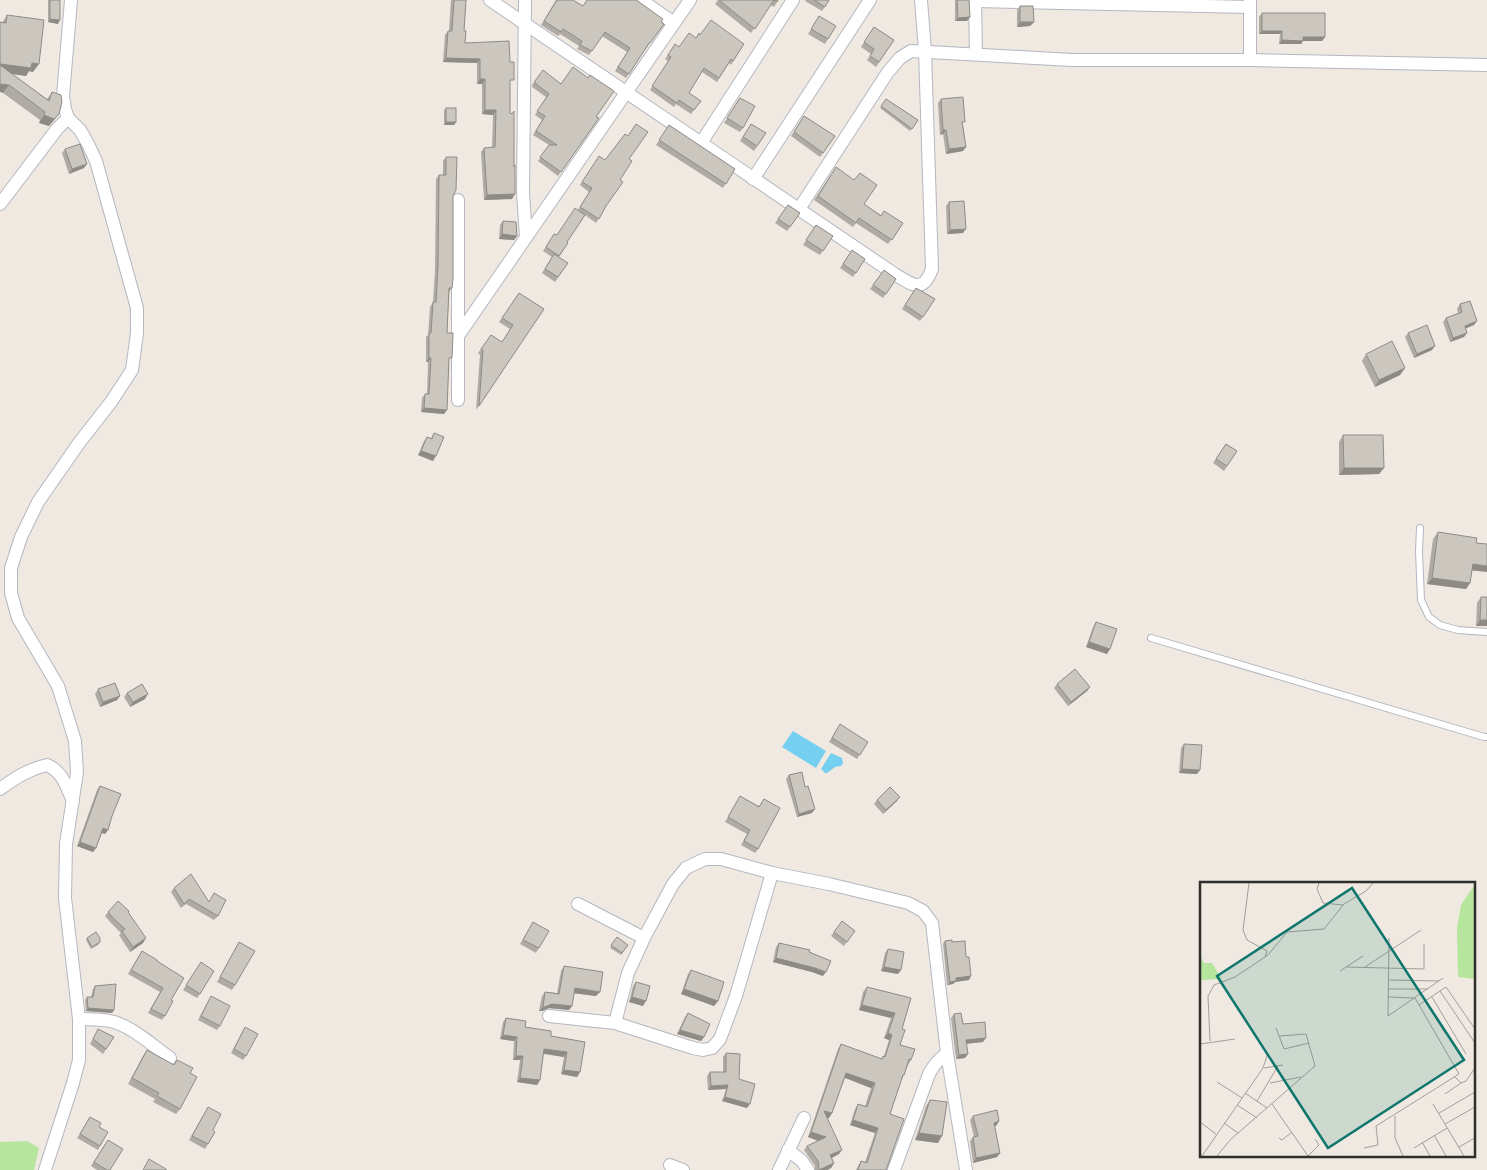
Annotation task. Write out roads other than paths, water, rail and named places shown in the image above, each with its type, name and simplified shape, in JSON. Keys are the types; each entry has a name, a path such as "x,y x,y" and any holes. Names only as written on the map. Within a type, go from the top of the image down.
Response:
{"street":[{"path":"44,1170 79,1060 78,1019 65,898 66,844 77,772 75,741 58,686 18,618 11,593 12,568 21,537 38,502 132,370 137,333 136,308 96,161 80,130 68,118 65,109 63,96 71,0"},
{"path":"490,0 906,282 922,285 928,280 932,269 932,248 925,51 921,0"},
{"path":"525,0 523,193 526,237"},
{"path":"641,0 674,22"},
{"path":"458,336 690,0"},
{"path":"700,143 793,0"},
{"path":"754,179 870,0"},
{"path":"976,54 975,0 1250,3 1250,60"},
{"path":"799,209 888,72 900,58 912,51 1072,60 1250,60 1487,65"},
{"path":"0,204 57,129 68,118"},
{"path":"458,200 458,400"},
{"path":"0,788 23,773 47,764 57,769 62,776 73,801"},
{"path":"615,1023 628,973 644,938 673,884 686,868 705,859 720,858 772,872 908,903 923,912 932,923 947,1053 966,1170"},
{"path":"549,1016 615,1023 703,1050 712,1048 720,1039 736,996 772,872"},
{"path":"578,904 644,938"},
{"path":"78,1019 114,1022 133,1031 170,1058"},
{"path":"894,1170 933,1065 947,1053"},
{"path":"929,1074 952,1082"},
{"path":"779,1170 804,1118"},
{"path":"788,1150 802,1161 808,1170"},
{"path":"670,1165 684,1170"}],"lane":[{"path":"1420,528 1421,600 1429,617 1440,625 1458,630 1487,632"},
{"path":"1152,638 1388,710 1484,738 1487,737"}],"water":[{"path":"793,731 826,751 816,768 782,747"},
{"path":"831,753 842,758 843,763 841,766 825,773 821,769"}]}
